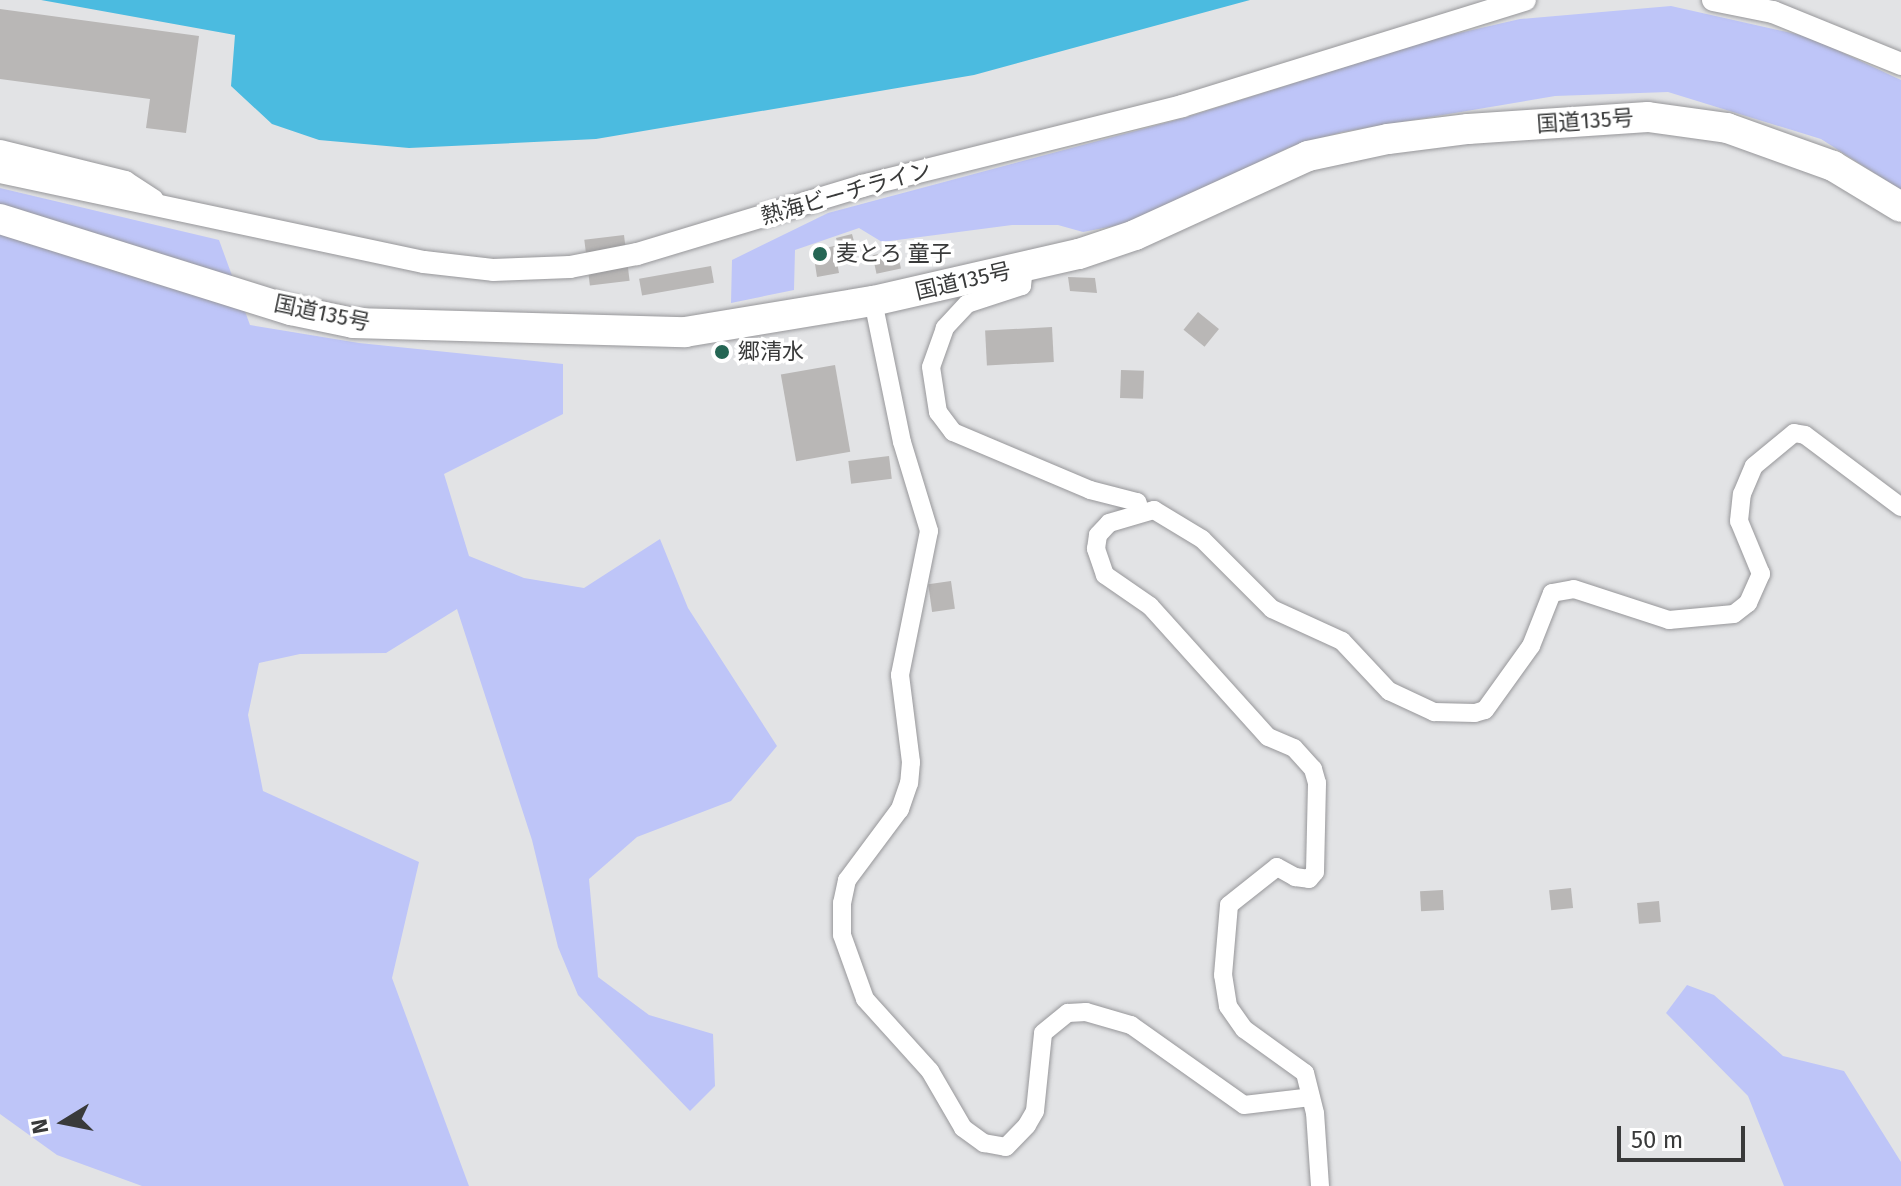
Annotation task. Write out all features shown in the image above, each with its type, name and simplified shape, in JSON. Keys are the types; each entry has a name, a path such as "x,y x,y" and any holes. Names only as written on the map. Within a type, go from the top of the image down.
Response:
{"highway":[{"name":"国道135号","path":"0,219 291,310 392,327 685,332 873,301 1024,267 1135,235 1270,170 1344,147 1618,117 1676,120 1773,142 1833,166 1901,207"}],"street":[{"name":"熱海ビーチライン","path":"0,172 447,265 570,267 637,254 862,186 1182,106 1525,0"},
{"path":"1713,0 1773,12 1901,64"},
{"name":"熱海ビーチライン","path":"0,151 125,182 157,203"},
{"path":"1024,267 1022,286 967,304 945,328 931,367 938,412 953,432 1090,490 1137,502 1141,512"},
{"path":"873,301 902,442 929,531 900,675 911,762 909,783 900,809 847,880 842,903 842,935 865,999 930,1071 963,1128 984,1143 1006,1147 1027,1125 1035,1111 1043,1033 1068,1013 1086,1012 1131,1025 1244,1105 1311,1097"},
{"path":"1320,1186 1311,1097 1305,1073 1244,1029 1228,1006 1223,975 1229,905 1277,867 1295,877 1309,879 1315,872 1317,783 1307,759 1268,737 1150,606 1099,565 1098,535 1109,523 1154,510 1202,539 1272,609 1342,641 1389,691 1434,712 1475,713 1485,710 1531,646 1552,593 1574,589 1669,620 1734,614 1748,603 1761,574 1739,521 1744,485 1754,466 1794,433 1805,435 1901,507"}],"shaded area":[{"path":"41,0 1250,0 974,75 596,139 409,148 319,140 272,124 231,86 235,35"},
{"path":"1671,6 1809,37 1901,80 1901,190 1821,139 1668,92 1555,96 1342,132 1288,148 1145,220 1083,232 1058,225 1012,225 882,242 859,228 795,250 794,290 731,303 732,260 828,213 1184,118 1433,39 1520,19"},
{"path":"0,188 219,240 250,325 359,343 563,364 563,414 444,474 469,556 524,578 584,588 660,539 688,608 777,746 731,801 637,837 589,879 598,977 649,1015 713,1034 715,1086 690,1111 578,995 558,947 532,840 457,609 386,653 300,654 259,663 248,715 263,791 419,862 392,978 469,1186 142,1186 57,1155 0,1114"},
{"path":"1687,985 1714,995 1783,1056 1844,1071 1901,1162 1901,1186 1784,1186 1748,1096 1666,1013"}],"building":[{"path":"0,9 199,36 186,133 146,128 150,99 0,79"},
{"path":"852,234 855,245 837,262 839,273 817,277 813,251 838,245 836,238"},
{"path":"624,235 630,281 590,286 584,240"},
{"path":"897,250 901,269 876,274 873,255"},
{"path":"711,266 714,283 642,295 639,279"},
{"path":"1068,277 1095,278 1097,293 1070,291"},
{"path":"1198,312 1219,329 1205,347 1184,330"},
{"path":"1052,327 1054,362 987,365 985,331"},
{"path":"835,365 850,452 796,461 781,375"},
{"path":"1121,370 1144,371 1143,399 1120,398"},
{"path":"889,456 892,479 851,484 848,461"},
{"path":"951,581 955,609 932,612 928,584"},
{"path":"1571,888 1573,908 1551,910 1549,890"},
{"path":"1443,890 1444,910 1421,911 1420,891"},
{"path":"1659,901 1661,922 1639,924 1637,903"}],"place":[{"name":"麦とろ 童子","path":"820,254"},
{"name":"郷清水","path":"722,352"}]}
